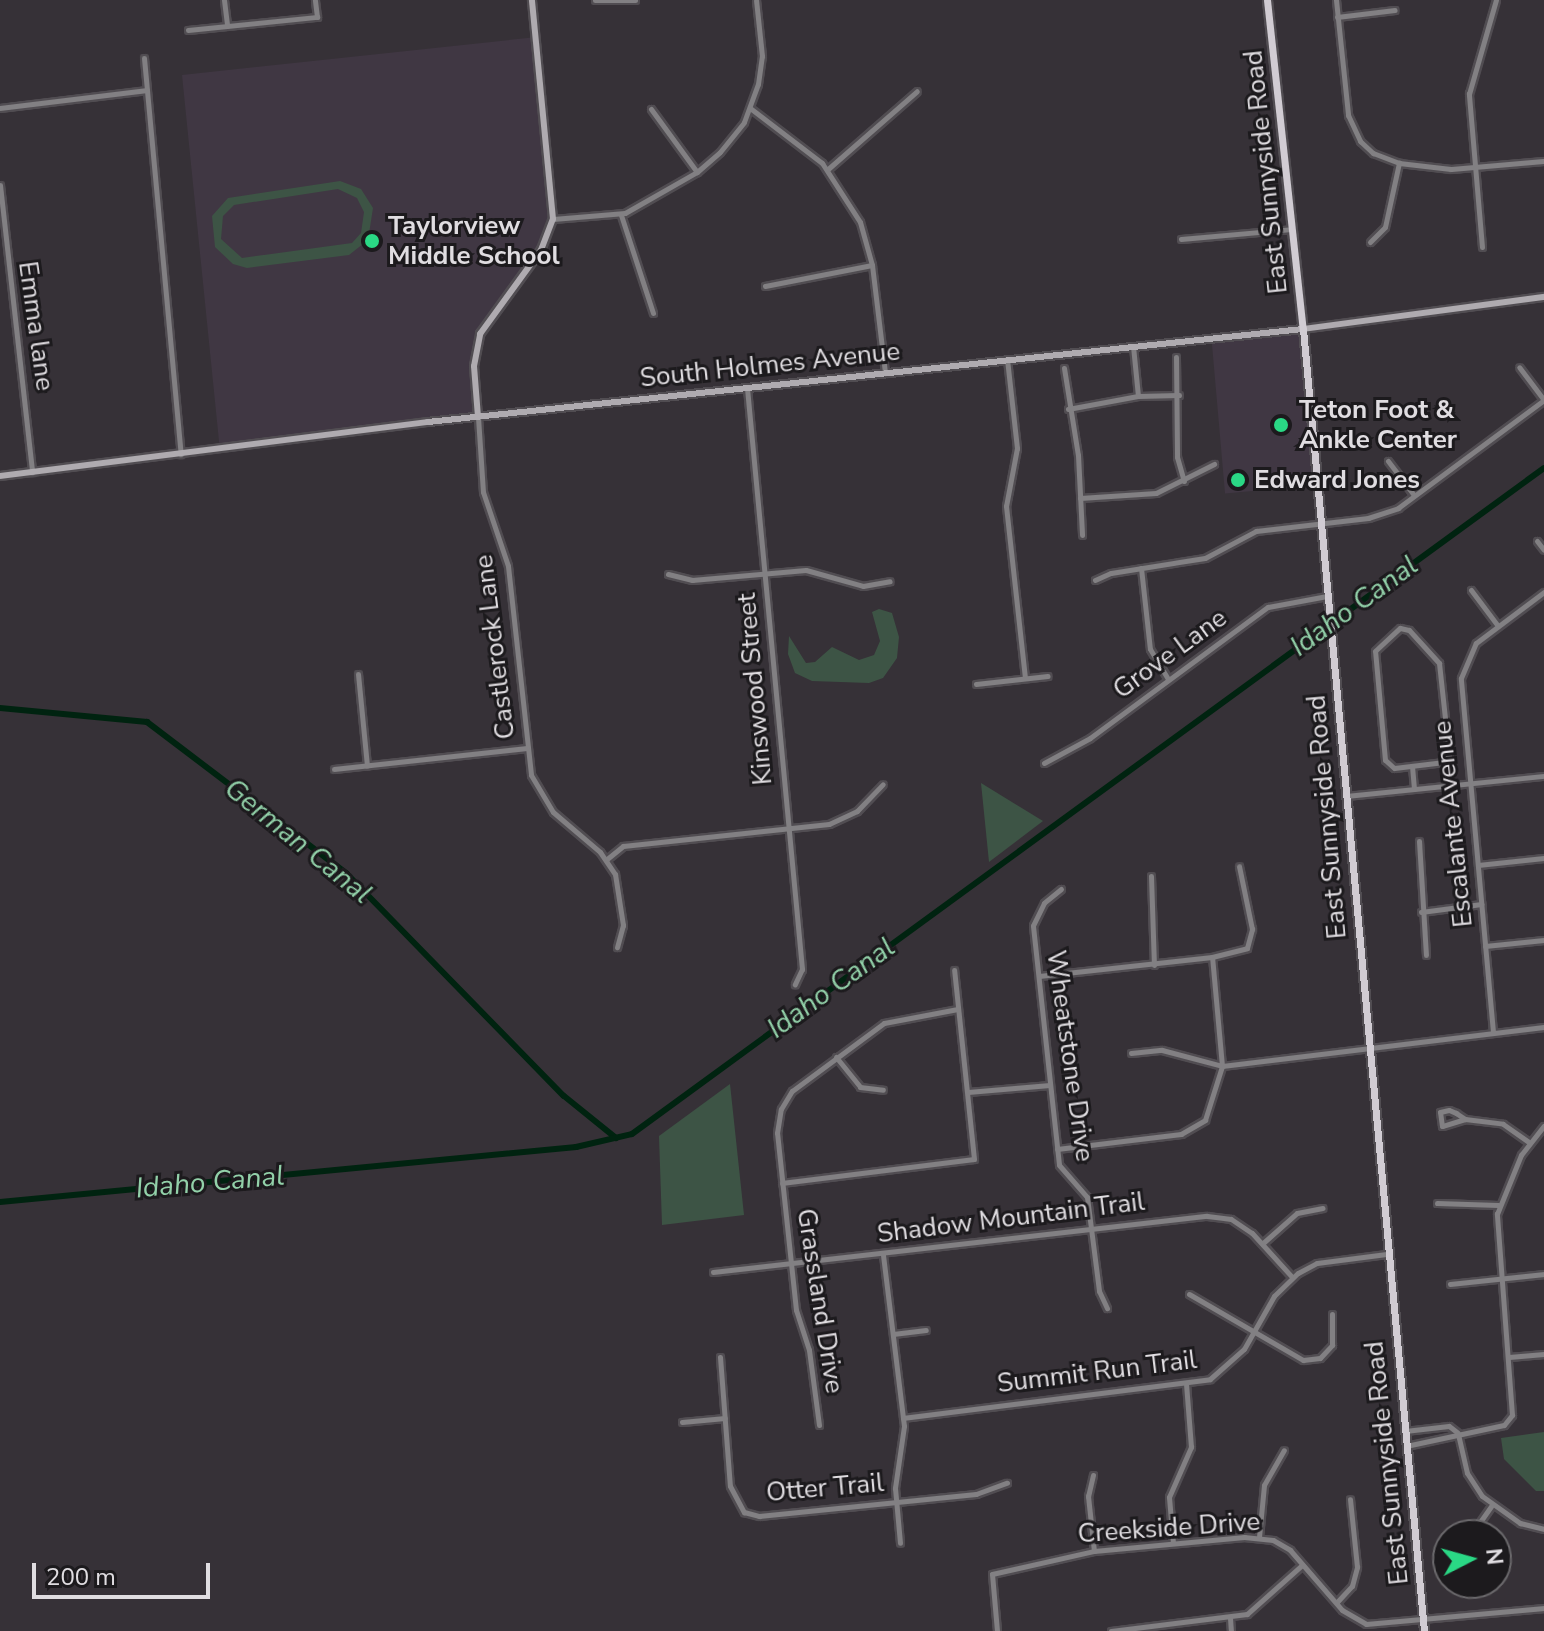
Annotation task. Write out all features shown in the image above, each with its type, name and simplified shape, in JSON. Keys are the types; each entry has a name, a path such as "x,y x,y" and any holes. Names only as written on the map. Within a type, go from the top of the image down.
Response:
{"main road":[{"name":"East Sunnyside Road","path":"1267,0 1303,329 1386,1254 1424,1631"}],"street":[{"path":"224,0 227,26"},
{"path":"188,30 317,17 315,0"},
{"name":"Castlerock Lane","path":"532,0 553,219 541,250 480,334 474,366 483,492 508,566 531,775 545,802 607,859 621,895 623,925 617,947"},
{"path":"595,0 635,0"},
{"path":"553,219 621,215 697,172 735,135 750,108 761,71 756,0"},
{"path":"1336,0 1352,128 1373,153 1399,163 1473,169 1544,161"},
{"path":"1482,247 1473,169 1471,79 1496,0"},
{"path":"1337,17 1395,10"},
{"path":"144,58 181,455"},
{"path":"0,108 147,90"},
{"path":"828,169 917,91"},
{"path":"750,108 828,169 860,222 872,265 885,373"},
{"path":"651,109 697,172"},
{"path":"1370,242 1385,227 1399,163"},
{"name":"Emma lane","path":"0,185 32,472"},
{"path":"621,215 653,313"},
{"path":"1181,239 1292,229"},
{"path":"765,286 872,265"},
{"name":"South Holmes Avenue","path":"0,476 478,417 1303,329 1544,297"},
{"path":"1133,346 1138,396"},
{"path":"1176,357 1179,395 1177,457 1184,481"},
{"path":"1007,359 1017,448 1006,506 1025,678"},
{"path":"1095,580 1141,568 1205,558 1246,533 1383,515 1544,400 1519,367"},
{"path":"1064,368 1068,409 1078,455 1082,535"},
{"name":"Kinswood Street","path":"747,388 802,969 795,984"},
{"path":"1068,409 1138,396 1179,395"},
{"path":"1388,461 1414,495"},
{"path":"1080,498 1140,496 1184,481 1214,464"},
{"path":"1537,541 1544,550"},
{"path":"1141,568 1150,649 1168,679"},
{"path":"668,574 692,580 764,572 818,572 863,586 890,581"},
{"path":"1471,590 1498,626"},
{"name":"Escalante Avenue","path":"1493,1032 1470,784 1463,670 1476,643 1544,592"},
{"name":"Grove Lane","path":"1044,763 1059,759 1268,607 1327,596"},
{"path":"1402,627 1439,663 1449,755 1444,762 1412,766 1390,767 1385,760 1375,651 1402,627"},
{"path":"358,674 367,766"},
{"path":"976,684 1048,676"},
{"path":"334,769 527,748"},
{"path":"1412,766 1414,789"},
{"path":"1346,796 1544,776"},
{"path":"607,859 623,846 788,829 845,818 874,798 883,784"},
{"path":"1419,841 1426,955"},
{"path":"1478,865 1544,858"},
{"path":"1039,976 1154,965 1241,951 1252,936 1239,866"},
{"path":"1151,876 1154,965"},
{"name":"Wheatstone Drive","path":"1061,889 1034,919 1057,1149 1064,1175 1087,1197 1099,1291 1107,1308"},
{"path":"1421,912 1481,904"},
{"path":"1485,946 1544,940"},
{"path":"1057,1149 1191,1131 1212,1110 1222,1066 1212,957"},
{"path":"782,1183 974,1159 954,970"},
{"name":"Grassland Drive","path":"819,1425 791,1264 777,1133 781,1109 792,1091 894,1018 958,1009"},
{"path":"1131,1053 1162,1050 1222,1066 1544,1027"},
{"path":"836,1057 860,1087 883,1090"},
{"path":"968,1092 1050,1085"},
{"path":"1465,1119 1442,1126 1438,1117 1449,1110 1465,1119 1503,1124 1529,1142"},
{"path":"1406,1446 1440,1442 1458,1433 1504,1425 1511,1417 1509,1357 1500,1279 1498,1205 1529,1142 1544,1126"},
{"path":"1437,1203 1498,1205"},
{"path":"1263,1243 1297,1213 1323,1208"},
{"name":"Shadow Mountain Trail","path":"713,1272 1223,1217 1263,1243 1292,1277"},
{"path":"1292,1277 1317,1263 1386,1254"},
{"path":"883,1255 903,1418 896,1502 900,1543"},
{"path":"1450,1284 1544,1274"},
{"name":"Summit Run Trail","path":"903,1418 1186,1384 1221,1372 1244,1349 1252,1332 1292,1277"},
{"path":"1189,1294 1252,1332 1311,1360 1324,1356 1335,1340 1332,1314"},
{"path":"893,1334 926,1330"},
{"path":"1509,1357 1544,1354"},
{"path":"682,1422 725,1418 720,1357"},
{"path":"1173,1543 1169,1497 1191,1447 1186,1384"},
{"name":"Otter Trail","path":"725,1418 732,1498 744,1512 759,1516 992,1491 1007,1483"},
{"path":"1404,1431 1449,1426 1458,1433 1467,1473 1492,1505 1520,1523 1544,1529"},
{"path":"1259,1537 1264,1485 1284,1450"},
{"path":"1093,1475 1088,1496 1094,1551"},
{"path":"1337,1602 1352,1586 1357,1567 1350,1499"},
{"path":"1482,1519 1492,1505"},
{"name":"Creekside Drive","path":"997,1631 992,1574 1094,1551 1259,1537 1290,1550 1337,1602 1366,1624 1544,1608"},
{"path":"1111,1631 1230,1618 1260,1606 1302,1565"},
{"path":"1230,1618 1231,1631"}],"shaded area":[{"name":"Taylorview Middle School","path":"537,37 553,219 541,250 480,334 478,417 220,451 182,75"},
{"path":"1303,329 1317,485 1225,493 1211,337"}],"green space":[{"path":"340,181 361,189 373,208 368,240 349,255 247,268 233,264 215,247 212,216 228,198","holes":["338,189 357,198 364,212 361,233 352,243 242,258 221,239 223,216 234,205"]},
{"path":"879,609 892,613 899,637 897,658 883,678 869,683 812,681 795,673 788,654 789,636 806,663 815,662 832,647 859,660 874,655 880,641 872,612"},
{"path":"981,783 1043,821 989,862"},
{"path":"730,1084 744,1215 662,1225 659,1136"},
{"path":"1544,1432 1544,1491 1536,1491 1504,1459 1501,1438"}],"waterway":[{"name":"Idaho Canal","path":"0,1202 576,1147 632,1134 1544,468"},
{"name":"German Canal","path":"0,708 147,722 347,874 564,1096 616,1138"}],"place":[{"name":"Taylorview Middle School","path":"372,241"},
{"name":"Teton Foot & Ankle Center","path":"1281,425"},
{"name":"Edward Jones","path":"1238,480"}]}
